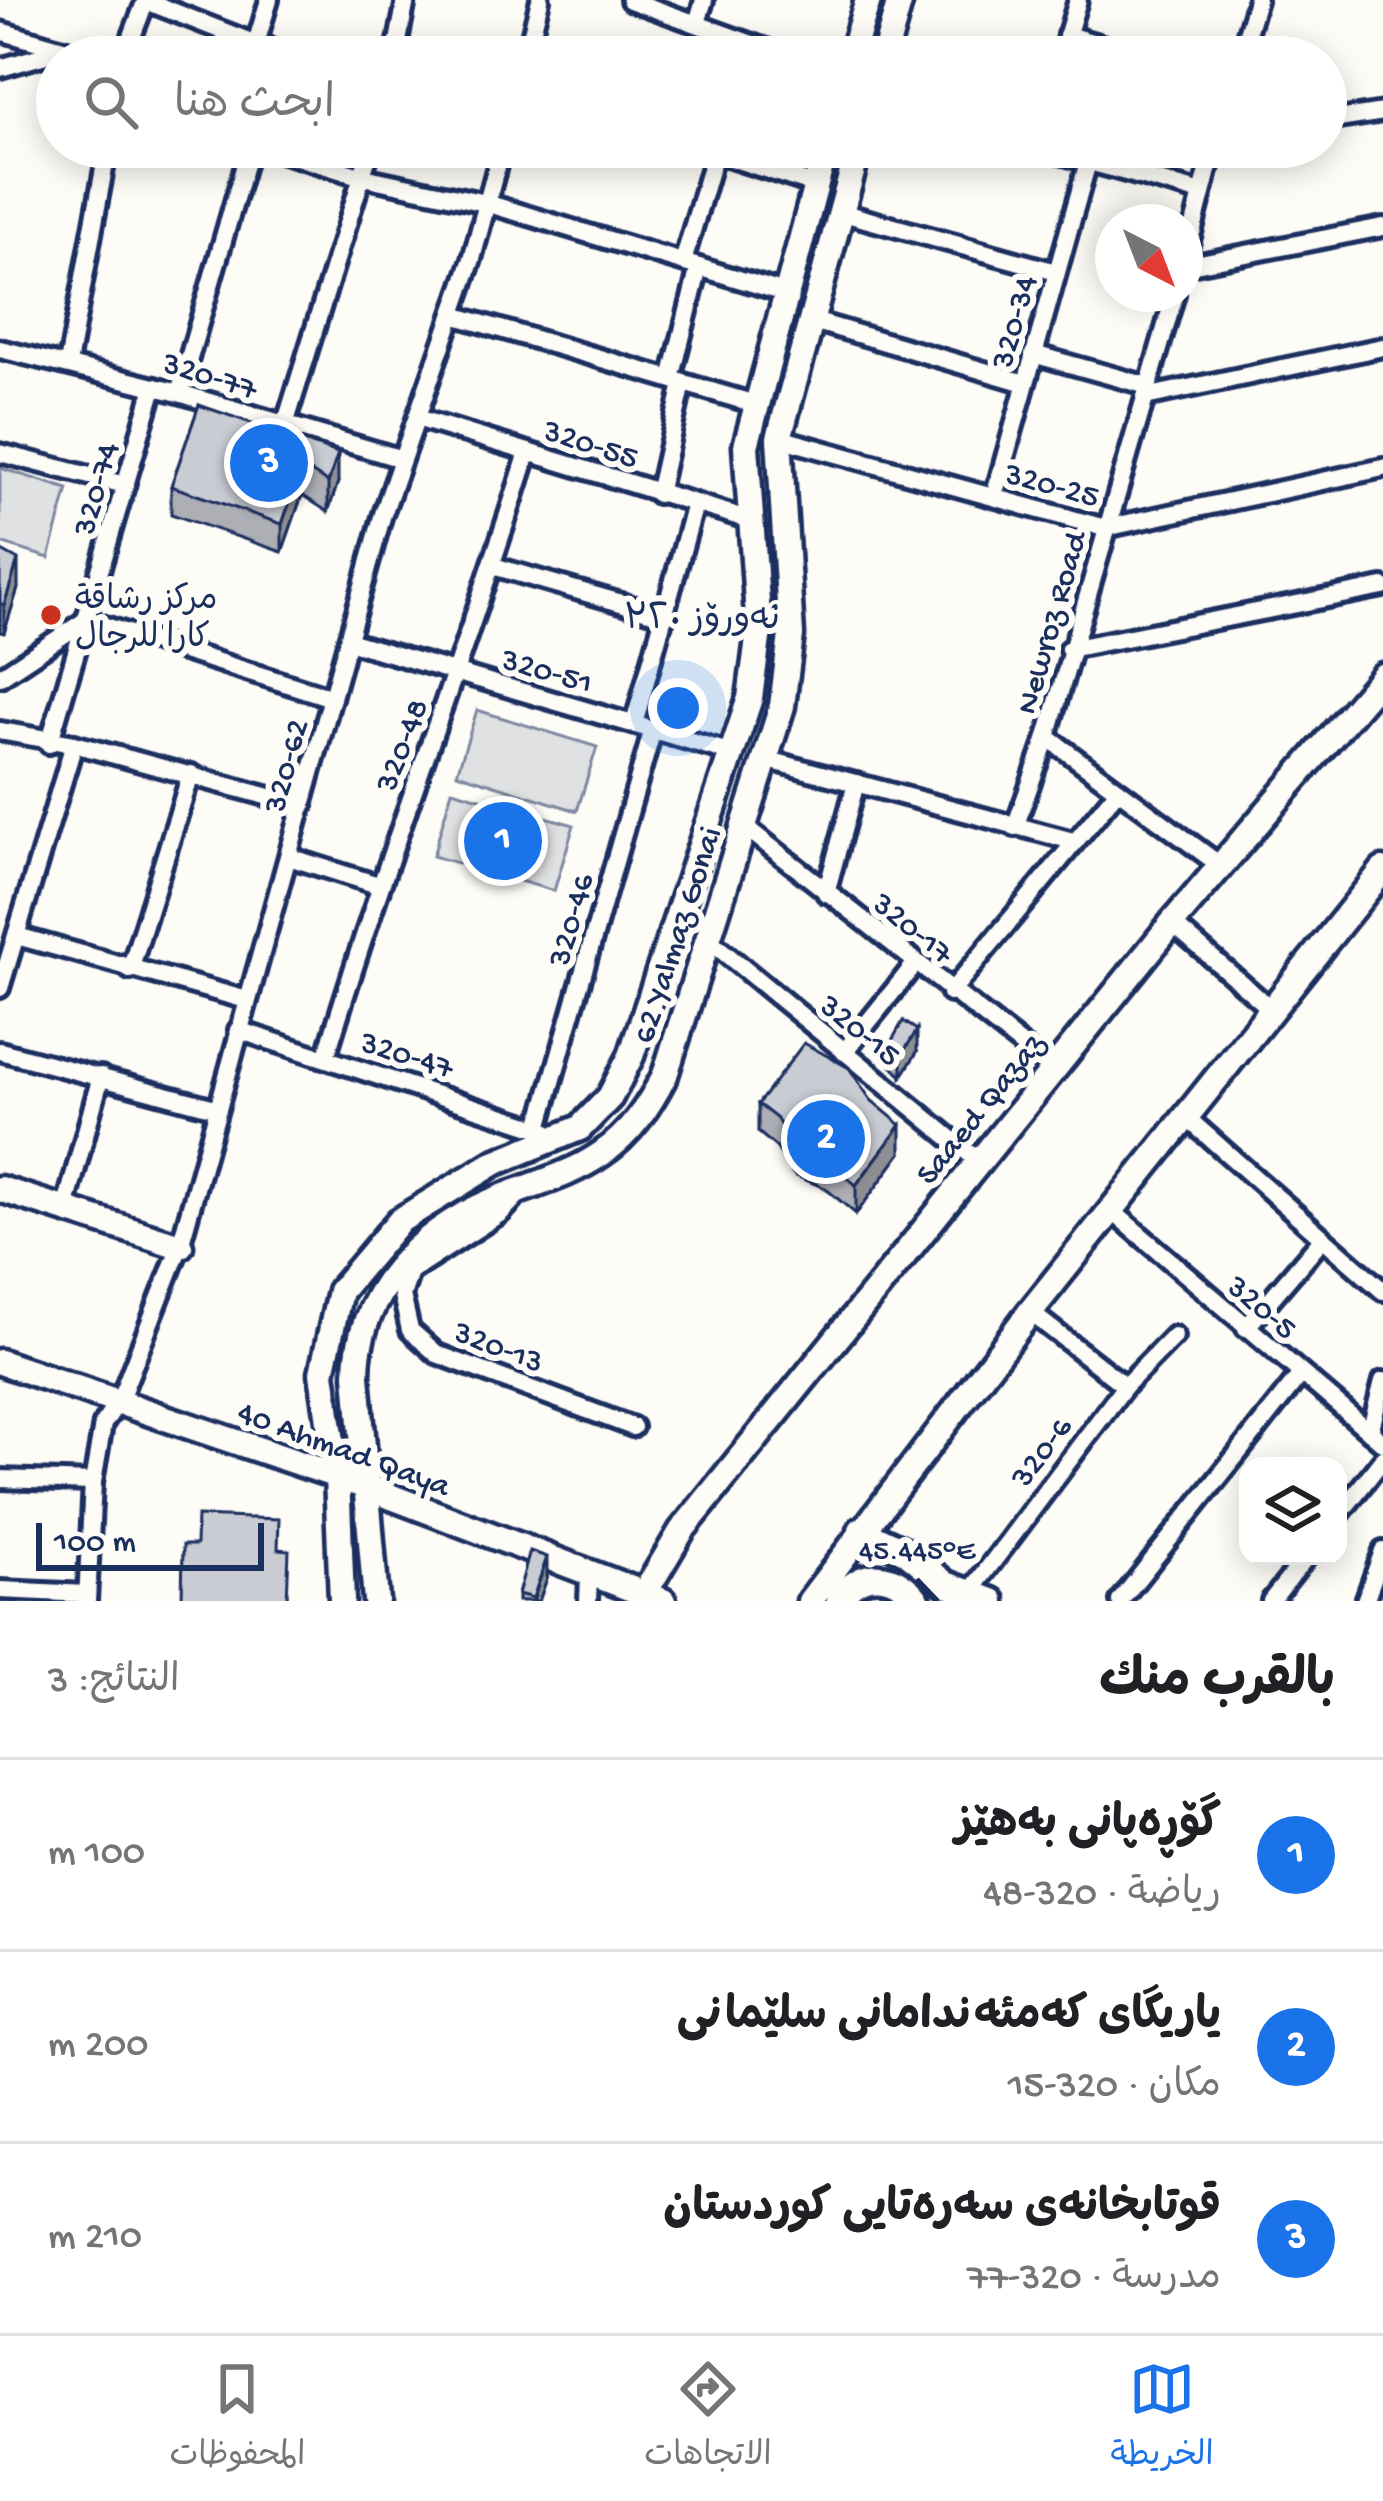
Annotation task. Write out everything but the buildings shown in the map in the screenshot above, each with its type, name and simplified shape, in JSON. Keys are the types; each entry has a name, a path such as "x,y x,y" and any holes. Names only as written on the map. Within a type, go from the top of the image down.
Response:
{"main road":[{"path":"857,36 868,0"},
{"path":"890,36 900,0"},
{"name":"62 Yalmaz Gonai","path":"342,1601 337,1476 322,1373 332,1313 355,1268 399,1221 546,1132 596,1113 621,1078 732,753 759,652 746,446 820,168"},
{"name":"62 Yalmaz Gonai","path":"376,1601 357,1375 357,1343 367,1315 383,1286 418,1246 470,1212 604,1153 638,1121 664,1075 710,940 782,706 790,635 779,438 853,168"},
{"path":"754,572 785,568"},
{"name":"Saaed Qazaz","path":"654,1598 682,1530 977,1160 1383,676"},
{"path":"810,1601 1030,1312 1383,870"},
{"path":"0,1189 180,1246"},
{"name":"40 Ahmad Qaya","path":"0,1362 337,1476 654,1598"},
{"path":"861,1530 898,1546 972,1598"},
{"path":"839,1601 853,1584 879,1576 904,1584 918,1601"}],"street":[{"path":"132,36 146,0 222,36"},
{"path":"258,36 269,0"},
{"path":"531,36 540,0"},
{"path":"630,0 722,36"},
{"path":"697,23 704,0"},
{"path":"1070,36 1067,35 1078,0"},
{"path":"1246,36 1257,0"},
{"path":"396,36 399,2"},
{"path":"0,31 36,41"},
{"path":"0,68 36,58"},
{"path":"1347,118 1383,112"},
{"path":"68,364 104,168"},
{"path":"179,393 244,168"},
{"path":"333,168 486,203 785,293"},
{"path":"284,428 365,168"},
{"name":"320-62","path":"87,1598 93,1482 105,1417 120,1399 180,1246 348,640 496,168"},
{"path":"658,494 691,264 712,168"},
{"path":"763,168 815,184"},
{"name":"320-34","path":"994,496 1086,168"},
{"path":"1110,168 1202,193"},
{"path":"1199,204 1209,168"},
{"path":"841,212 1056,272"},
{"path":"1203,260 1383,227"},
{"name":"Newroz Road","path":"1016,826 1047,736 1170,312"},
{"path":"453,316 755,404"},
{"path":"810,320 1025,383"},
{"path":"1033,355 1146,392 1383,347"},
{"name":"320-77","path":"0,349 154,386 402,459"},
{"name":"320-74","path":"50,744 154,386"},
{"name":"320-55","path":"417,418 750,520"},
{"name":"320-25","path":"779,438 1105,528 1383,467"},
{"name":"320-48","path":"326,1058 378,885 458,674 528,452"},
{"path":"0,453 125,484"},
{"path":"634,724 695,504"},
{"path":"493,566 665,616"},
{"path":"1069,649 1383,587"},
{"path":"0,677 86,620 332,698"},
{"name":"320-51","path":"348,640 732,753"},
{"name":"320-46","path":"546,1132 653,729"},
{"path":"0,731 50,744 74,744 302,806"},
{"path":"1047,736 1221,866"},
{"path":"0,988 74,744"},
{"path":"765,759 1073,841"},
{"path":"130,970 191,774"},
{"path":"826,893 856,783"},
{"path":"950,993 1118,790"},
{"name":"320-17","path":"743,826 1052,1070"},
{"path":"289,857 378,885"},
{"path":"1172,923 1272,1010"},
{"path":"17,936 247,1000"},
{"name":"320-15","path":"710,940 977,1160"},
{"path":"844,1052 915,964"},
{"name":"320-47","path":"238,1030 546,1132"},
{"path":"0,1051 215,1108"},
{"path":"65,1209 101,1076"},
{"path":"1186,1117 1383,1291"},
{"name":"320-13","path":"528,1189 501,1213 410,1272 401,1295 405,1319 417,1340 437,1354 634,1427"},
{"name":"320-5","path":"1111,1210 1377,1438"},
{"path":"1246,1328 1321,1240"},
{"path":"1030,1312 1125,1386"},
{"name":"320-6","path":"972,1598 1125,1386 1174,1336"},
{"path":"1120,1601 1300,1374"},
{"path":"1377,1438 1383,1381"},
{"path":"1347,1505 1383,1459"},
{"path":"0,1479 93,1482"},
{"path":"1365,1601 1383,1551"},
{"path":"1271,1601 1299,1565"},
{"path":"588,1601 589,1575"},
{"path":"0,1590 87,1598"}],"shaded area":[{"path":"0,468 68,489 49,558 0,543"},
{"path":"477,710 597,747 577,811 457,773"},
{"path":"452,790 574,825 554,891 433,856"}],"place":[{"name":"قوتابخانەی سەرەتایی کوردستان","path":"269,463"},
{"name":"مركز رشاقة كارا للرجال","path":"51,615"},
{"name":"گۆڕەپانی بەهێز","path":"503,841"},
{"name":"یاریگای کەمئەندامانی سلێمانی","path":"826,1139"}],"district":[{"name":"نەورۆز ٣٢٠","path":"702,615"}]}
